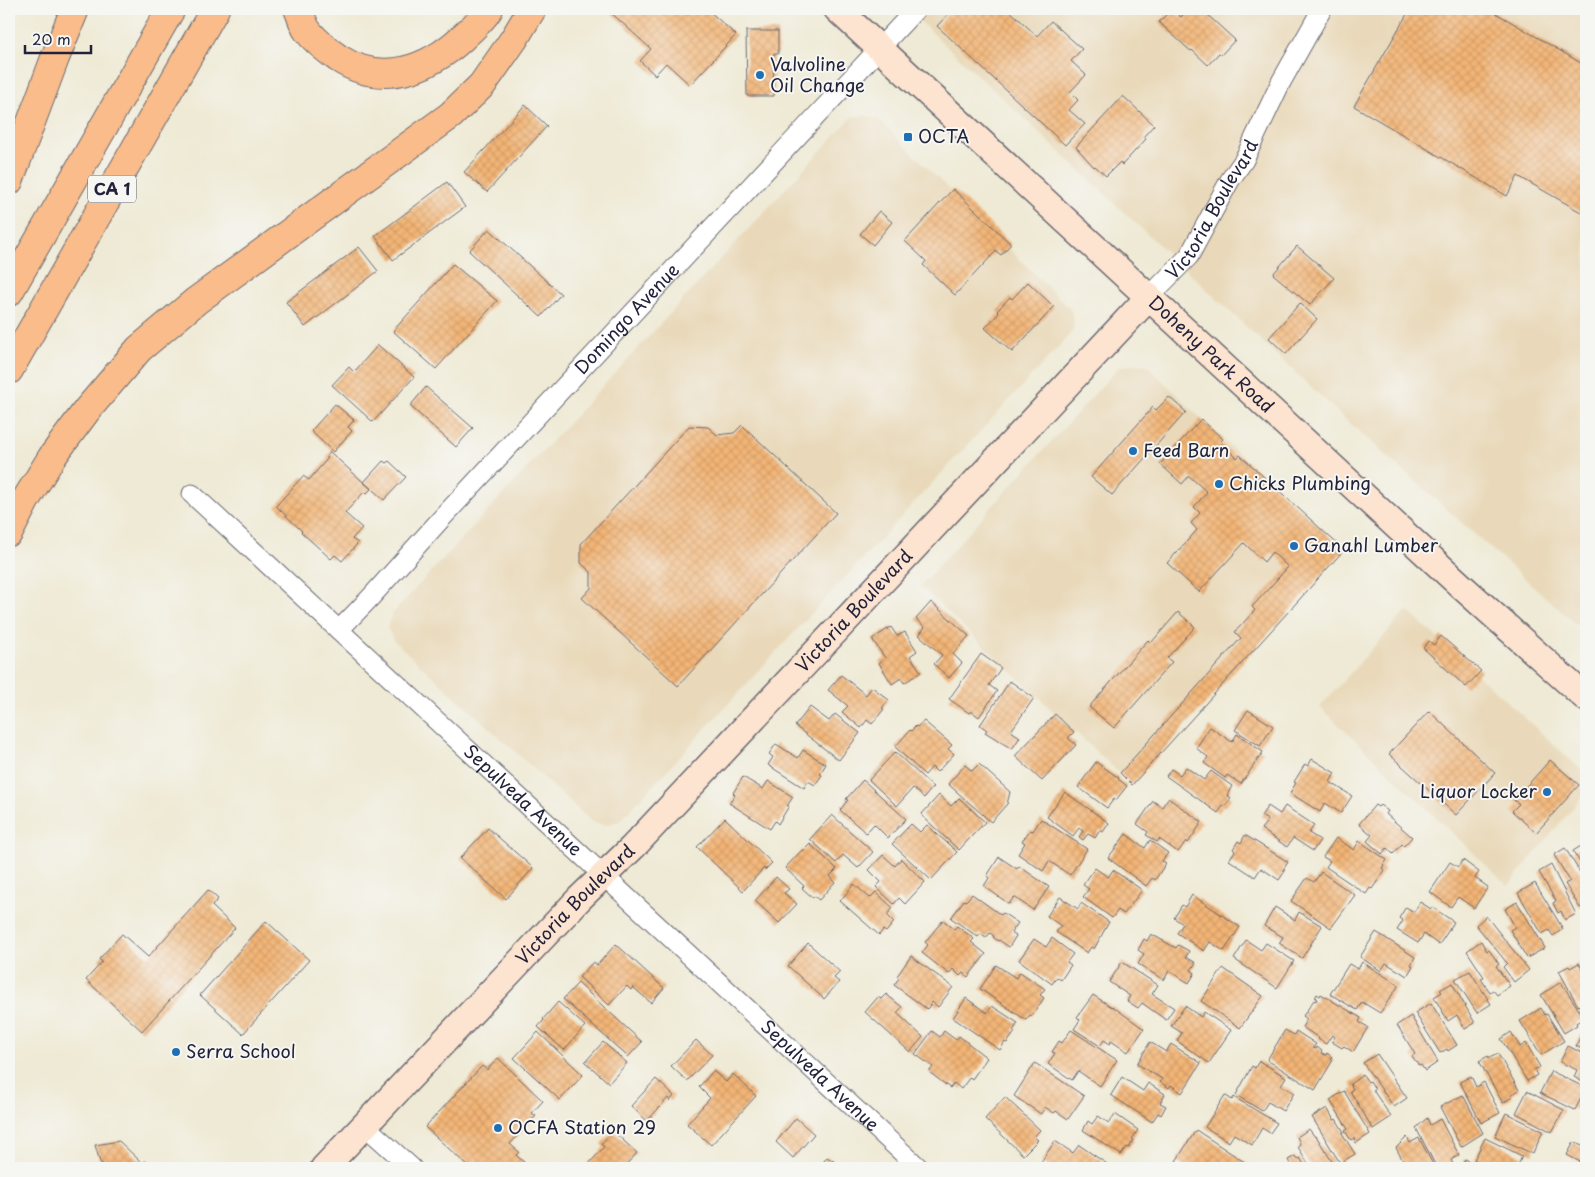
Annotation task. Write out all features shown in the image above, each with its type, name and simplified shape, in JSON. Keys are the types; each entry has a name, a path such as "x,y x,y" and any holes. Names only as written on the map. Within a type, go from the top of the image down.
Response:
{"highway":[{"path":"9,181 75,9"},
{"name":"CA 1","path":"9,292 171,9"},
{"name":"CA 1","path":"9,370 215,9"},
{"path":"298,9 306,29 325,49 346,63 372,73 398,73 424,65 450,49 483,18 489,9"},
{"path":"9,532 25,501 52,457 87,410 139,349 196,301 451,115 482,85 532,9"}],"street":[{"name":"Doheny Park Road","path":"837,9 1459,584 1586,698"},
{"name":"Domingo Avenue","path":"339,630 916,9"},
{"name":"Victoria Boulevard","path":"324,1168 603,875 640,840 1189,256 1230,180 1244,160 1281,82 1322,9"},
{"name":"Sepulveda Avenue","path":"192,494 919,1168"},
{"path":"364,1125 412,1168"}],"shaded area":[{"path":"907,9 1586,9 1586,633 1344,418"},
{"path":"866,115 878,119 1070,309 1074,320 1073,331 620,821 605,825 592,822 393,640 387,627 392,614 852,117"},
{"path":"1146,364 1201,419 1344,550 1132,785 920,586 1120,366"},
{"path":"1407,610 1586,774 1586,792 1508,886 1320,707"}],"building":[{"path":"607,9 707,9 736,35 690,85 666,63 655,75 640,61 651,49"},
{"path":"953,9 1008,9 1037,36 1051,21 1082,49 1071,61 1086,75 1070,92 1078,100 1069,110 1085,124 1065,145 937,26"},
{"path":"1172,9 1181,17 1188,9 1201,9 1235,40 1208,65 1159,22"},
{"path":"1410,9 1489,9 1586,66 1586,215 1518,176 1507,196 1354,106"},
{"name":"Valvoline Oil Change","path":"746,31 778,31 778,54 773,54 774,96 747,96"},
{"path":"1123,96 1154,125 1144,136 1146,139 1122,165 1120,162 1106,176 1094,167 1076,147"},
{"path":"525,105 547,126 487,192 464,172"},
{"path":"447,182 465,207 393,260 375,236"},
{"path":"953,189 1011,244 1001,255 996,251 955,295 923,265 926,261 905,241"},
{"path":"879,211 892,222 873,245 860,234"},
{"path":"489,229 561,294 541,317 469,251"},
{"path":"1297,246 1334,278 1310,305 1273,274"},
{"path":"359,247 378,271 305,327 286,302"},
{"path":"453,264 497,301 436,369 393,331"},
{"path":"1028,282 1054,307 1012,352 985,328 1010,297 1012,299"},
{"path":"1300,303 1317,319 1286,354 1269,338"},
{"path":"378,345 414,377 373,422 332,385 349,367 354,372"},
{"path":"426,387 473,428 456,447 410,406"},
{"name":"Feed Barn","path":"1169,397 1186,412 1112,495 1091,477 1153,407 1156,410"},
{"path":"335,404 354,420 348,427 352,431 333,452 311,431"},
{"path":"1201,419 1223,439 1220,442 1237,458 1240,455 1344,550 1132,785 1120,773 1241,638 1235,632 1255,610 1252,607 1288,567 1272,552 1264,562 1244,543 1199,592 1167,563 1197,530 1191,523 1200,513 1194,507 1207,492 1189,476 1182,484 1160,464"},
{"path":"742,425 836,513 678,686 582,598 591,588 591,572 581,563 581,544 689,426 708,427 717,435 734,433"},
{"path":"330,452 371,489 366,494 364,492 345,513 362,528 352,539 358,543 342,561 335,555 331,559 276,506 303,476 309,480 328,458 326,457"},
{"path":"383,461 386,463 389,461 406,477 384,500 364,482"},
{"path":"931,602 969,636 953,654 962,663 949,678 934,664 942,655 919,635 925,627 916,619"},
{"path":"1178,612 1195,627 1167,658 1172,662 1114,728 1089,707 1148,640 1151,643"},
{"path":"891,627 897,636 905,632 917,651 910,656 921,672 904,683 901,678 892,684 879,663 885,658 872,639"},
{"path":"1441,636 1481,671 1466,687 1423,648 1429,641 1434,645"},
{"path":"981,654 1001,668 989,685 997,691 979,717 971,711 969,713 949,699"},
{"path":"841,675 866,695 872,687 889,700 872,724 867,720 861,728 842,712 848,706 828,690"},
{"path":"1010,681 1034,698 1011,731 1020,737 1012,749 985,732 987,730 980,725"},
{"path":"810,707 829,721 835,714 860,733 839,760 795,726"},
{"path":"1248,710 1273,726 1260,746 1235,730"},
{"path":"1429,711 1495,773 1456,815 1389,754"},
{"path":"1055,714 1074,732 1068,738 1076,745 1042,781 1015,756"},
{"path":"924,721 952,745 948,749 954,754 937,772 932,767 925,775 895,747 910,730"},
{"path":"1210,727 1232,742 1237,734 1263,752 1241,784 1227,775 1225,778 1204,763 1208,757 1196,748"},
{"path":"776,744 798,758 803,750 826,764 820,774 822,775 815,785 808,781 804,788 768,765 773,757 769,754"},
{"path":"895,752 933,787 924,798 913,788 897,806 869,780"},
{"path":"1312,759 1335,773 1330,782 1352,796 1341,813 1325,803 1320,812 1290,793 1296,783 1294,782 1305,764 1308,766"},
{"name":"Liquor Locker","path":"1550,760 1579,785 1536,833 1512,811 1519,804 1514,800"},
{"path":"1096,762 1127,786 1107,808 1078,787"},
{"path":"979,764 1010,792 1007,804 991,822 948,784 965,765 972,771"},
{"path":"1186,767 1204,780 1211,771 1232,786 1227,795 1231,798 1218,813 1166,776 1171,769 1180,775"},
{"path":"743,777 763,789 768,781 793,797 778,824 775,821 770,829 729,803"},
{"path":"863,780 906,819 888,838 874,824 866,833 840,810 848,800 846,799"},
{"path":"1065,792 1109,823 1103,832 1100,830 1095,838 1088,834 1083,840 1079,837 1083,831 1079,828 1073,836 1047,817"},
{"path":"939,795 951,806 959,798 985,822 959,850 921,815"},
{"path":"1168,798 1202,822 1188,843 1186,841 1178,852 1159,839 1157,842 1146,835 1148,832 1137,824 1153,801 1162,807"},
{"path":"1375,805 1378,807 1380,805 1388,811 1386,814 1412,837 1393,854 1387,848 1382,854 1367,841 1372,835 1359,824"},
{"path":"1268,806 1280,814 1285,806 1314,825 1309,833 1320,840 1313,851 1293,838 1287,847 1261,829 1268,820 1261,816"},
{"path":"832,815 873,852 858,868 843,855 836,863 810,839"},
{"path":"725,818 772,863 765,870 764,868 743,891 697,847"},
{"path":"1041,819 1087,849 1070,875 1049,861 1043,871 1018,854 1025,843 1022,841 1030,830 1033,831"},
{"path":"911,824 920,832 927,825 957,852 931,880 892,844"},
{"path":"488,828 533,868 506,899 460,858"},
{"path":"1126,834 1145,848 1150,840 1168,853 1162,861 1166,863 1155,880 1152,878 1146,886 1108,858"},
{"path":"1245,835 1288,862 1279,880 1261,868 1255,877 1229,860 1235,851 1233,849 1238,841 1241,843"},
{"path":"1336,838 1354,850 1359,841 1387,860 1382,868 1385,870 1372,889 1370,888 1366,894 1326,867 1330,861 1323,857"},
{"path":"1586,843 1586,867 1584,869 1573,851"},
{"path":"810,844 837,869 830,876 835,882 819,900 814,896 813,898 802,888 804,886 785,868"},
{"path":"1565,848 1586,882 1586,904 1580,908 1565,884 1570,881 1554,855"},
{"path":"883,855 895,866 901,859 925,882 905,904 899,898 894,904 876,887 881,882 869,870"},
{"path":"999,857 1017,869 1019,866 1049,887 1033,910 1014,897 1009,904 984,886 989,878 987,876"},
{"path":"1463,860 1479,872 1475,878 1488,887 1474,908 1458,897 1451,907 1430,892 1450,862 1458,867"},
{"path":"1551,865 1576,914 1565,920 1561,911 1558,913 1553,903 1556,901 1539,872"},
{"path":"1095,868 1108,877 1113,870 1142,890 1124,914 1118,910 1112,918 1083,897 1089,889 1083,885"},
{"path":"1321,872 1355,895 1331,928 1291,901 1307,878 1314,882"},
{"path":"776,877 789,889 784,893 797,904 779,923 755,901"},
{"path":"1535,883 1563,929 1553,936 1549,930 1542,934 1518,893"},
{"path":"854,884 870,898 876,892 893,908 887,915 894,922 886,932 883,930 879,935 840,901"},
{"path":"208,890 218,899 212,906 235,928 142,1031 86,980 102,962 99,959 122,934 148,957"},
{"path":"972,894 1001,915 1003,913 1018,923 1011,933 1016,936 1009,947 998,941 990,933 986,938 980,934 978,937 951,918 964,900 966,901"},
{"path":"1192,895 1240,927 1224,951 1210,942 1204,951 1177,933 1183,924 1174,918 1182,905 1185,907"},
{"path":"1060,897 1078,909 1081,903 1109,922 1094,949 1091,947 1087,953 1056,932 1061,926 1047,916"},
{"path":"1420,902 1431,909 1432,907 1454,922 1439,945 1424,934 1418,943 1397,930 1403,921 1399,918 1406,907 1414,912"},
{"path":"1517,902 1545,948 1527,958 1510,930 1515,927 1505,909"},
{"path":"1275,907 1295,920 1299,912 1322,926 1302,958 1279,943 1283,937 1264,926"},
{"path":"1486,916 1529,970 1514,982 1503,967 1507,963 1476,925"},
{"path":"943,920 954,929 957,926 974,939 971,942 986,954 968,977 963,973 960,976 953,969 949,974 922,953 928,945 925,942"},
{"path":"266,921 309,960 243,1034 200,995"},
{"path":"1376,932 1415,957 1411,965 1413,966 1407,976 1386,963 1381,971 1360,957"},
{"path":"1151,934 1176,948 1178,945 1189,951 1186,957 1196,963 1191,970 1195,973 1189,983 1169,971 1164,980 1138,964 1144,954 1138,950 1144,939 1147,941"},
{"path":"1052,938 1073,954 1067,962 1071,965 1061,980 1057,977 1052,984 1019,960 1034,939 1046,947"},
{"path":"1246,940 1261,950 1266,943 1294,961 1277,988 1234,959"},
{"path":"1481,941 1499,964 1496,966 1510,986 1497,995 1493,990 1490,992 1481,979 1484,977 1467,951"},
{"path":"808,943 840,972 834,978 839,982 824,999 788,966"},
{"path":"616,944 664,988 651,1003 633,987 631,990 627,986 609,1005 579,977 593,962 597,965"},
{"path":"911,956 953,987 938,1007 932,1002 927,1009 894,985 899,978 897,976"},
{"path":"1122,962 1158,985 1152,994 1174,1008 1166,1020 1142,1003 1138,1008 1127,1001 1130,996 1109,982"},
{"path":"1362,962 1399,985 1380,1013 1362,1002 1357,1010 1330,994 1349,964 1358,969"},
{"path":"1579,963 1586,976 1586,1018 1559,971"},
{"path":"996,965 1016,978 1020,972 1045,989 1040,995 1044,998 1032,1016 1030,1015 1026,1020 980,989"},
{"path":"1223,968 1263,996 1240,1028 1201,1001"},
{"path":"1470,971 1491,1004 1477,1013 1455,979"},
{"path":"1561,982 1584,1018 1564,1033 1541,995"},
{"path":"578,983 642,1042 628,1057 563,999"},
{"path":"1452,983 1475,1023 1465,1029 1457,1015 1448,1021 1434,997 1442,992 1440,990"},
{"path":"886,994 902,1007 897,1013 923,1037 910,1052 865,1012 878,997 881,999"},
{"path":"1317,994 1320,996 1321,994 1361,1018 1359,1022 1368,1027 1353,1052 1344,1046 1342,1048 1332,1042 1335,1037 1332,1035 1326,1044 1302,1027 1307,1019 1303,1016 1314,1000 1316,1001"},
{"path":"1093,995 1144,1029 1128,1052 1111,1041 1110,1044 1104,1040 1100,1046 1074,1029 1080,1020 1077,1017"},
{"path":"966,998 987,1013 992,1006 1018,1023 1013,1031 1015,1032 1000,1050 953,1018"},
{"path":"558,1002 585,1026 564,1050 538,1027"},
{"path":"1431,1003 1457,1045 1448,1051 1447,1049 1440,1053 1415,1013"},
{"path":"1185,1006 1201,1017 1204,1012 1231,1030 1209,1063 1177,1041 1182,1033 1171,1026"},
{"path":"1541,1008 1564,1041 1541,1055 1520,1021"},
{"path":"1411,1016 1438,1062 1425,1071 1412,1056 1415,1054 1397,1025"},
{"path":"1586,1024 1586,1051 1576,1046"},
{"path":"1071,1030 1117,1060 1100,1086 1078,1071 1072,1080 1048,1064 1055,1053 1052,1052 1059,1041 1062,1043"},
{"path":"1285,1030 1294,1035 1296,1031 1316,1044 1313,1048 1316,1049 1317,1047 1322,1051 1321,1053 1326,1055 1327,1053 1332,1057 1331,1059 1333,1060 1315,1090 1267,1060"},
{"path":"932,1031 940,1037 944,1031 956,1040 959,1036 987,1058 972,1079 970,1077 961,1089 954,1083 950,1088 929,1072 933,1067 915,1054"},
{"path":"538,1032 583,1075 560,1100 514,1058"},
{"path":"1511,1032 1520,1047 1526,1043 1540,1067 1534,1070 1537,1075 1527,1081 1501,1039"},
{"path":"696,1040 712,1055 687,1081 671,1066"},
{"path":"603,1042 627,1063 609,1083 585,1062"},
{"path":"1150,1042 1166,1052 1171,1044 1201,1063 1182,1093 1171,1085 1169,1088 1160,1082 1162,1079 1137,1064"},
{"path":"1568,1046 1586,1053 1586,1084 1574,1077 1577,1070 1560,1062"},
{"path":"1377,1054 1407,1098 1394,1107 1363,1063"},
{"path":"1498,1054 1519,1090 1503,1103 1479,1061 1488,1056 1489,1058"},
{"path":"498,1058 543,1101 532,1113 536,1116 510,1144 519,1152 516,1155 526,1164 522,1168 470,1168 425,1127 482,1066 487,1070"},
{"path":"1259,1061 1286,1077 1281,1085 1294,1093 1283,1111 1268,1102 1262,1111 1236,1095 1252,1066 1255,1068"},
{"path":"1035,1063 1084,1096 1068,1119 1056,1111 1054,1113 1045,1107 1041,1114 1014,1096"},
{"path":"713,1071 726,1082 733,1074 756,1096 711,1145 687,1124 710,1098 699,1087"},
{"path":"1551,1071 1586,1088 1575,1110 1540,1093"},
{"path":"1363,1075 1368,1082 1370,1081 1375,1089 1373,1090 1391,1117 1373,1129 1350,1091 1353,1089 1350,1084"},
{"path":"1471,1076 1476,1087 1484,1082 1500,1113 1481,1123 1460,1082"},
{"path":"1122,1077 1143,1091 1148,1083 1165,1094 1160,1103 1166,1106 1161,1115 1158,1113 1152,1122 1111,1095"},
{"path":"656,1079 674,1096 670,1101 668,1098 647,1121 631,1106"},
{"path":"1344,1091 1370,1134 1356,1143 1354,1138 1351,1140 1345,1131 1348,1129 1330,1100"},
{"path":"1527,1091 1564,1110 1552,1132 1516,1113"},
{"path":"1225,1095 1232,1100 1234,1097 1277,1123 1270,1133 1262,1128 1252,1145 1234,1134 1229,1142 1205,1127"},
{"path":"1463,1095 1483,1133 1461,1147 1440,1107"},
{"path":"1005,1097 1040,1130 1034,1137 1038,1140 1023,1155 985,1119"},
{"path":"1327,1108 1344,1132 1342,1133 1355,1154 1340,1163 1312,1117"},
{"path":"1506,1113 1543,1131 1533,1154 1495,1136"},
{"path":"1115,1114 1138,1130 1129,1148 1127,1147 1121,1155 1083,1130 1088,1121 1092,1124 1098,1116 1109,1123"},
{"path":"796,1118 814,1134 793,1158 776,1142"},
{"path":"1427,1118 1430,1125 1440,1119 1459,1155 1451,1160 1453,1164 1445,1168 1437,1168 1416,1128"},
{"path":"1309,1129 1316,1136 1336,1168 1311,1168 1298,1147 1300,1143 1297,1137"},
{"path":"1196,1130 1249,1165 1247,1168 1187,1168 1176,1161"},
{"path":"613,1131 637,1153 623,1168 587,1168 604,1147 601,1144"},
{"path":"1407,1137 1410,1143 1419,1138 1435,1168 1407,1168 1396,1148"},
{"path":"1485,1138 1522,1156 1517,1168 1491,1168 1474,1160"},
{"path":"119,1141 142,1163 145,1161 152,1168 107,1168 100,1162 95,1145"},
{"path":"1055,1141 1073,1153 1079,1145 1107,1164 1105,1168 1051,1168 1041,1162"},
{"path":"1574,1142 1586,1148 1586,1165 1567,1155"},
{"path":"1295,1156 1297,1159 1300,1158 1306,1168 1292,1168 1288,1160"},
{"path":"827,1157 844,1168 819,1168"},
{"path":"1465,1159 1484,1168 1461,1168"},
{"path":"1575,1164 1575,1168 1556,1167"}],"place":[{"name":"Valvoline Oil Change","path":"760,75"},
{"name":"OCTA","path":"908,137"},
{"name":"Feed Barn","path":"1133,451"},
{"name":"Chicks Plumbing","path":"1219,484"},
{"name":"Ganahl Lumber","path":"1294,546"},
{"name":"Liquor Locker","path":"1547,792"},
{"name":"Serra School","path":"176,1052"},
{"name":"OCFA Station 29","path":"498,1128"}]}
